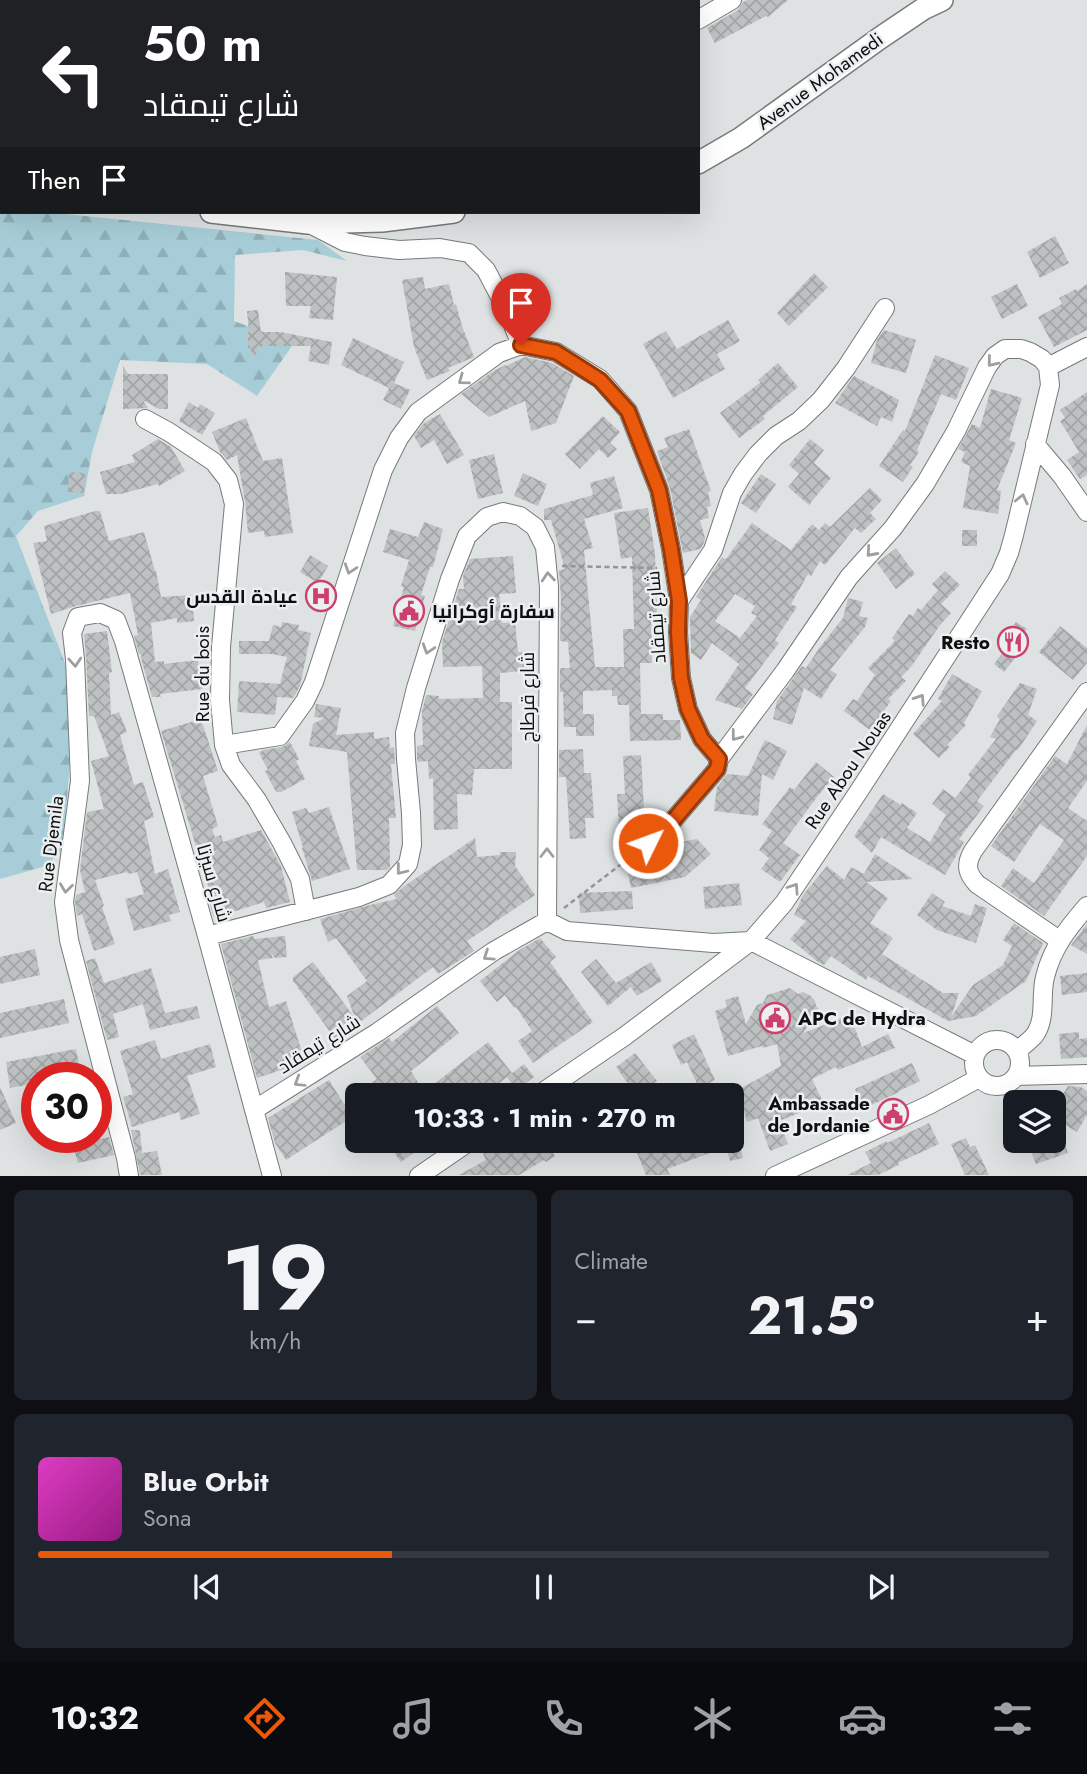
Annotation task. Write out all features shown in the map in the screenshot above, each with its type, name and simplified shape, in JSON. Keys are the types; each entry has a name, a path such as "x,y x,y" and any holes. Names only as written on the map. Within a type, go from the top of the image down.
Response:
{"main road":[{"name":"Avenue Mohamedi","path":"700,162 741,138 880,38 923,9 940,1"},
{"path":"229,214 309,223 382,221 402,215"}],"street":[{"path":"700,19 732,0"},
{"path":"224,746 280,736 305,701 314,682 383,470 411,420 418,412 499,353 521,345 507,310 486,270 469,253 440,247 399,250 365,246 345,242 309,223"},
{"path":"679,601 713,550 733,493 743,474 776,436 799,421 821,400 846,368 885,308"},
{"name":"شارع تيمقاد","path":"521,345 556,352 600,380 628,411 659,490 679,601 681,678 688,709 702,739 719,759"},
{"path":"648,843 670,824 717,769 719,759 785,671 849,577 893,528 925,484 995,356 1005,349 1021,349 1042,359 1048,367 1087,347"},
{"name":"Rue Abou Nouas","path":"556,1083 625,1036 751,942 784,903 991,590 1009,553 1050,385 1048,367"},
{"name":"Rue du bois","path":"145,419 214,462 229,480 234,504 220,647 220,700 224,746 231,765 257,800 300,879 306,911"},
{"path":"1035,444 1087,512"},
{"name":"شارع قرطاج","path":"207,936 359,897 389,885 408,864 412,834 405,733 419,678 450,579 467,536 487,517 503,512 520,516 535,527 545,547 549,587 547,921"},
{"name":"شارع سيرتا","path":"100,613 116,620 124,641 272,1175"},
{"name":"Rue Djemila","path":"100,613 78,617 72,633 80,781 64,902 69,940 129,1175"},
{"path":"1059,940 977,884 967,869 968,859 1087,692"},
{"path":"1017,1051 1038,1029 1042,1013 1042,990 1053,952 1059,940 1087,906"},
{"path":"547,921 567,931 713,943 751,942 975,1055"},
{"name":"شارع تيمقاد","path":"254,1110 377,1032 494,951 547,921"},
{"path":"991,1040 1006,1041 1017,1051 1020,1068 1007,1084 992,1086 979,1078 973,1062 979,1048 991,1040"},
{"path":"1016,1076 1087,1074"},
{"path":"775,1175 929,1105 979,1078"},
{"path":"419,1175 452,1153"}],"path":[{"path":"547,566 674,569"},
{"path":"547,921 648,843"}],"green space":[{"path":"0,214 65,214 318,240 347,261 303,250 235,255 234,321 294,343 257,396 207,364 120,360 92,452 84,496 38,511 16,536 70,676 69,774 63,849 46,866 0,879"}],"building":[{"path":"747,0 788,0 768,17 715,43 707,28 738,10"},
{"path":"1055,236 1069,263 1040,278 1027,252"},
{"path":"285,272 337,277 333,320 309,318 311,306 286,306"},
{"path":"814,273 828,287 789,326 777,313"},
{"path":"423,277 425,289 449,284 474,357 427,380 414,347 402,280"},
{"path":"1017,284 1028,306 1002,319 991,297"},
{"path":"1087,284 1087,330 1054,347 1038,317 1062,304 1059,298"},
{"path":"258,310 261,332 280,332 332,342 329,365 308,361 311,346 262,346 257,348 256,356 252,356 251,348 248,348 247,311"},
{"path":"728,320 740,341 717,354 725,369 673,398 643,344 666,331 677,349"},
{"path":"884,330 916,340 906,373 871,363 877,340"},
{"path":"353,338 404,362 394,383 410,390 401,409 383,400 389,388 341,365"},
{"path":"935,355 969,368 956,400 941,394 917,450 919,452 910,465 913,467 903,482 879,466 903,430 905,431"},
{"path":"525,357 552,363 574,376 556,423 531,431 525,401 489,417 461,394 492,372"},
{"path":"778,363 798,387 763,416 765,419 739,438 720,413 761,382 758,380"},
{"path":"123,366 128,374 168,374 168,409 159,409 143,400 148,408 123,409"},
{"path":"854,376 899,400 892,422 881,417 877,426 835,403"},
{"path":"991,389 1022,398 1009,440 1016,443 997,490 1001,491 998,514 963,508 970,466 961,462 965,452 958,449 972,424 980,428"},
{"path":"1087,392 1087,475 1080,479 1067,460 1079,452 1060,421 1065,418 1060,410"},
{"path":"189,402 198,408 200,404 215,413 202,435 179,421"},
{"path":"440,414 464,455 447,464 434,440 421,448 414,436 424,423"},
{"path":"603,416 620,432 610,443 617,449 608,458 599,449 580,469 565,454"},
{"path":"246,418 263,461 282,458 293,533 265,537 264,531 248,533 237,455 227,460 220,452 212,432"},
{"path":"689,429 711,491 708,492 711,506 707,507 709,518 700,520 705,538 703,545 700,549 683,553 670,488 657,451 668,447 664,438"},
{"path":"158,439 171,447 185,471 159,486 158,484 121,494 106,494 100,472 135,462 132,455"},
{"path":"810,439 824,450 814,463 831,478 809,505 788,487 799,474 789,465"},
{"path":"494,454 503,493 478,499 469,460"},
{"path":"69,472 85,473 84,493 68,492"},
{"path":"523,473 547,484 538,506 514,496"},
{"path":"761,474 776,484 756,513 741,503"},
{"path":"614,476 623,508 584,519 593,548 584,550 595,667 624,667 623,629 634,629 632,557 621,559 614,513 648,508 655,554 657,615 651,615 652,663 640,663 641,714 663,714 663,720 680,720 681,740 630,741 629,705 618,705 617,696 612,696 612,690 583,691 583,714 594,714 594,736 576,736 576,727 564,727 560,668 570,668 568,642 560,641 559,570 565,569 551,520 544,520 544,509 593,495 590,483"},
{"path":"870,488 882,500 870,513 876,519 861,533 855,528 825,565 820,561 811,576 808,574 791,604 797,607 775,640 779,643 745,688 753,694 742,709 715,700 739,664 712,643 701,660 691,653 690,617 701,600 696,597 722,557 726,559 752,523 791,550 812,524 819,530 825,523 830,527","holes":["735,594 755,606 751,613 757,616 740,638 715,621"]},
{"path":"100,511 109,541 144,532 161,597 192,595 194,621 177,623 177,618 151,623 155,662 164,661 164,664 198,660 202,689 152,697 134,636 138,635 130,593 51,614 33,543 47,541 44,526"},
{"path":"424,522 443,529 433,567 430,567 421,595 425,596 415,631 393,626 409,560 383,552 390,529 418,537"},
{"path":"962,530 977,530 977,546 962,546"},
{"path":"896,548 915,574 896,589 877,563"},
{"path":"310,555 328,566 318,583 300,572"},
{"path":"513,556 516,593 499,594 502,623 515,622 518,652 534,651 536,670 500,673 500,702 512,702 512,769 474,769 472,795 457,794 458,829 434,830 433,778 429,779 428,761 418,762 417,758 417,746 423,745 422,712 426,695 439,696 439,699 483,698 482,666 443,667 442,642 459,589 464,589 463,576 470,559"},
{"path":"945,571 960,585 941,604 951,613 901,677 906,681 888,699 891,701 870,730 844,711 853,699 857,701 875,675 868,668 895,641 892,638 909,614 913,616 918,608 921,610 938,590 932,584"},
{"path":"848,598 863,602 859,616 868,618 865,627 830,670 837,674 821,699 804,688 792,725 773,719 777,701 802,666 806,668 843,618"},
{"path":"282,622 299,625 298,630 311,633 300,686 293,698 277,697 275,715 237,712 239,681 280,684 287,657 239,654 239,641 269,641 273,625 281,627"},
{"path":"1016,622 1027,629 1013,648 1019,653 1004,672 994,664 1003,652 998,648"},
{"path":"1060,626 1087,648 1087,663 1073,680 1039,652"},
{"path":"107,631 112,672 109,673 111,715 119,712 127,732 120,735 134,785 143,782 154,817 144,821 155,874 168,869 180,912 169,915 171,921 134,931 125,899 144,894 137,872 95,880 115,944 94,951 82,914 77,916 75,902 76,895 85,892 80,870 87,812 104,809 91,761 109,756 94,716 89,716 84,634"},
{"path":"952,674 982,691 964,723 966,725 939,758 913,734 942,701 938,699"},
{"path":"1020,683 1037,689 1028,715 1037,721 1018,750 977,801 984,806 959,839 964,842 945,875 881,837 872,853 854,836 883,794 917,813 907,828 930,842 946,815 932,804 943,789 955,798 971,778 968,775 996,739 990,737 1000,719 997,716"},
{"path":"316,704 341,708 336,735 374,732 374,739 389,737 390,748 394,747 395,764 391,764 396,818 389,818 390,867 387,870 357,870 347,752 309,746 313,724 324,718 314,717"},
{"path":"201,719 218,771 203,776 218,826 212,829 215,837 221,835 223,842 261,830 281,866 290,902 266,908 264,902 214,918 206,890 209,889 161,731"},
{"path":"1087,725 1087,781 1068,808 1087,821 1087,856 1044,916 1001,886 1013,868 1034,883 1064,840 1040,824 1014,862 991,846 1055,756 1067,764"},
{"path":"765,740 787,751 773,780 762,774 758,816 714,811 717,787 727,774 748,776"},
{"path":"290,742 305,779 276,792 259,753"},
{"path":"583,749 584,773 591,773 594,818 585,818 586,838 570,839 566,777 559,777 559,750"},
{"path":"641,755 645,827 619,829 617,794 625,794 623,756"},
{"path":"816,762 834,777 783,843 800,855 780,882 761,869 769,858 759,850 772,831 762,824 790,787 794,790"},
{"path":"329,807 350,869 312,881 292,812 306,808 309,813"},
{"path":"475,838 477,857 516,852 515,866 535,895 467,941 474,951 438,974 433,967 336,1040 293,981 293,977 313,962 355,1018 347,996 367,981 336,938 328,942 320,919 397,899 394,895 403,887"},
{"path":"697,839 711,854 685,877 631,888 626,864 635,862 633,853 640,851 651,854 664,846 666,855 681,842"},
{"path":"875,854 913,879 866,882 888,898 870,923 893,938 882,954 943,993 959,993 951,1017 973,985 1003,965 1012,946 1003,940 1014,923 1043,943 1026,981 976,1016 948,1021 868,976 866,980 831,956 824,965 818,962 790,939 806,921 794,915 803,895 827,866 844,880 851,867 864,874"},
{"path":"739,883 742,905 705,909 703,887"},
{"path":"632,891 633,909 580,913 579,893"},
{"path":"932,893 945,902 942,906 971,916 975,904 987,908 976,943 937,930 917,915"},
{"path":"1087,924 1087,954 1071,945"},
{"path":"253,936 254,939 285,936 287,957 275,958 271,953 273,958 258,960 269,1007 286,1001 305,1062 257,1078 221,944"},
{"path":"540,938 556,957 550,962 593,1022 533,1063 518,1041 532,1031 505,995 497,1002 480,981 518,951"},
{"path":"35,949 40,975 0,984 0,957"},
{"path":"95,958 104,983 151,968 165,1013 197,1006 200,1018 150,1030 143,1004 113,1014 119,1037 107,1040 86,961"},
{"path":"596,959 616,983 651,962 662,981 637,996 631,987 608,1006 581,972"},
{"path":"1087,973 1087,992 1062,995 1060,976"},
{"path":"790,988 798,994 803,992 811,996 819,1009 803,1033 850,1015 862,1047 888,1034 895,1048 838,1070 836,1067 812,1079 825,1106 811,1112 809,1109 779,1121 788,1144 770,1151 758,1118 747,1122 744,1087 781,1066 777,1044 728,1056 715,1011 727,1007 725,1000 738,996 746,1024 757,1005 763,1003 767,995"},
{"path":"64,999 69,1023 0,1038 0,1013"},
{"path":"437,1006 459,1033 411,1071 418,1083 372,1083 377,1079 360,1057 389,1038 392,1042"},
{"path":"1079,1032 1079,1039 1087,1038 1087,1057 1061,1059 1059,1034"},
{"path":"694,1034 715,1080 697,1083 687,1062 681,1065 672,1045"},
{"path":"155,1040 161,1059 210,1044 216,1067 187,1076 200,1114 181,1120 179,1112 132,1127 123,1097 133,1094 120,1051"},
{"path":"488,1042 512,1073 499,1083 436,1083"},
{"path":"76,1049 78,1062 21,1062 21,1086 10,1088 6,1062"},
{"path":"635,1053 657,1081 628,1083 616,1067"},
{"path":"912,1063 920,1081 863,1109 855,1089"},
{"path":"524,1064 534,1077 526,1083 511,1083 507,1077"},
{"path":"329,1080 344,1104 345,1122 286,1160 275,1143 268,1118"},
{"path":"1068,1086 1081,1087 1087,1091 1087,1115 1077,1132 1066,1125 1066,1090"},
{"path":"0,1087 16,1123 0,1130"},
{"path":"929,1123 939,1144 878,1175 847,1175 871,1163 865,1152"},
{"path":"131,1130 140,1130 142,1153 157,1151 162,1175 140,1175"},
{"path":"966,1138 970,1147 975,1145 989,1175 965,1175 951,1144"},
{"path":"1066,1147 1068,1153 1036,1164 1032,1153 1066,1153"},
{"path":"112,1148 114,1155 78,1163 75,1153 112,1153"},
{"path":"395,1153 413,1153 401,1162"},
{"path":"553,1153 555,1156 519,1175 459,1175 486,1160 483,1154"},
{"path":"637,1153 710,1153 667,1169 670,1175 646,1175"},
{"path":"728,1153 742,1153 743,1158 730,1161"}],"place":[{"name":"عيادة القدس","path":"321,596"},
{"name":"سفارة أوكرانيا","path":"409,611"},
{"name":"Resto","path":"1013,642"},
{"name":"APC de Hydra","path":"775,1018"},
{"name":"Ambassade de Jordanie","path":"893,1114"}],"route":[{"path":"521,345 556,352 600,380 628,411 659,490 679,601 678,632 684,694 702,739 719,759 717,769 670,824 648,843"}]}
